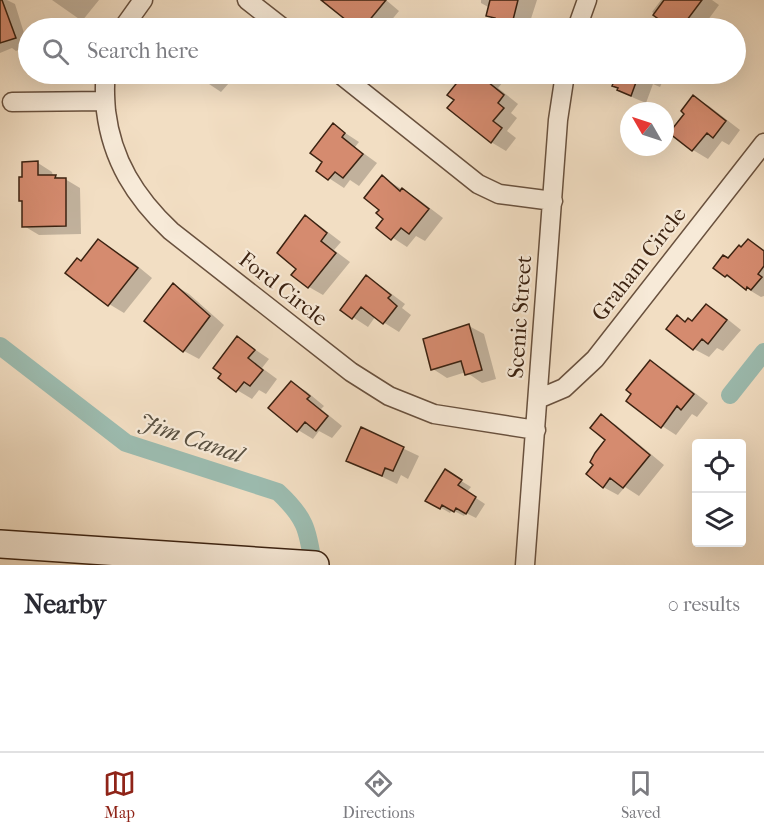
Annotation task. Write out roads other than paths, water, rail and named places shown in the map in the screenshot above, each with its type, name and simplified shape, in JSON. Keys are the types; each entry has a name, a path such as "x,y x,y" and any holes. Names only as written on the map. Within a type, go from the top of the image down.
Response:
{"street":[{"path":"130,18 143,0"},
{"path":"247,0 270,18"},
{"path":"581,18 587,0"},
{"name":"Ford Circle","path":"106,84 108,128 123,171 136,193 171,231 351,372 389,396 434,414 536,430"},
{"path":"353,84 478,184 499,194 553,201"},
{"name":"Scenic Street","path":"525,565 558,120 563,84"},
{"path":"12,102 105,101"},
{"name":"Graham Circle","path":"538,399 564,388 595,358 764,143"},
{"path":"0,544 105,558 302,564"}],"waterway":[{"name":"Jim Canal","path":"0,346 126,443 278,492 304,524 313,565"},
{"path":"730,395 764,352"}]}
